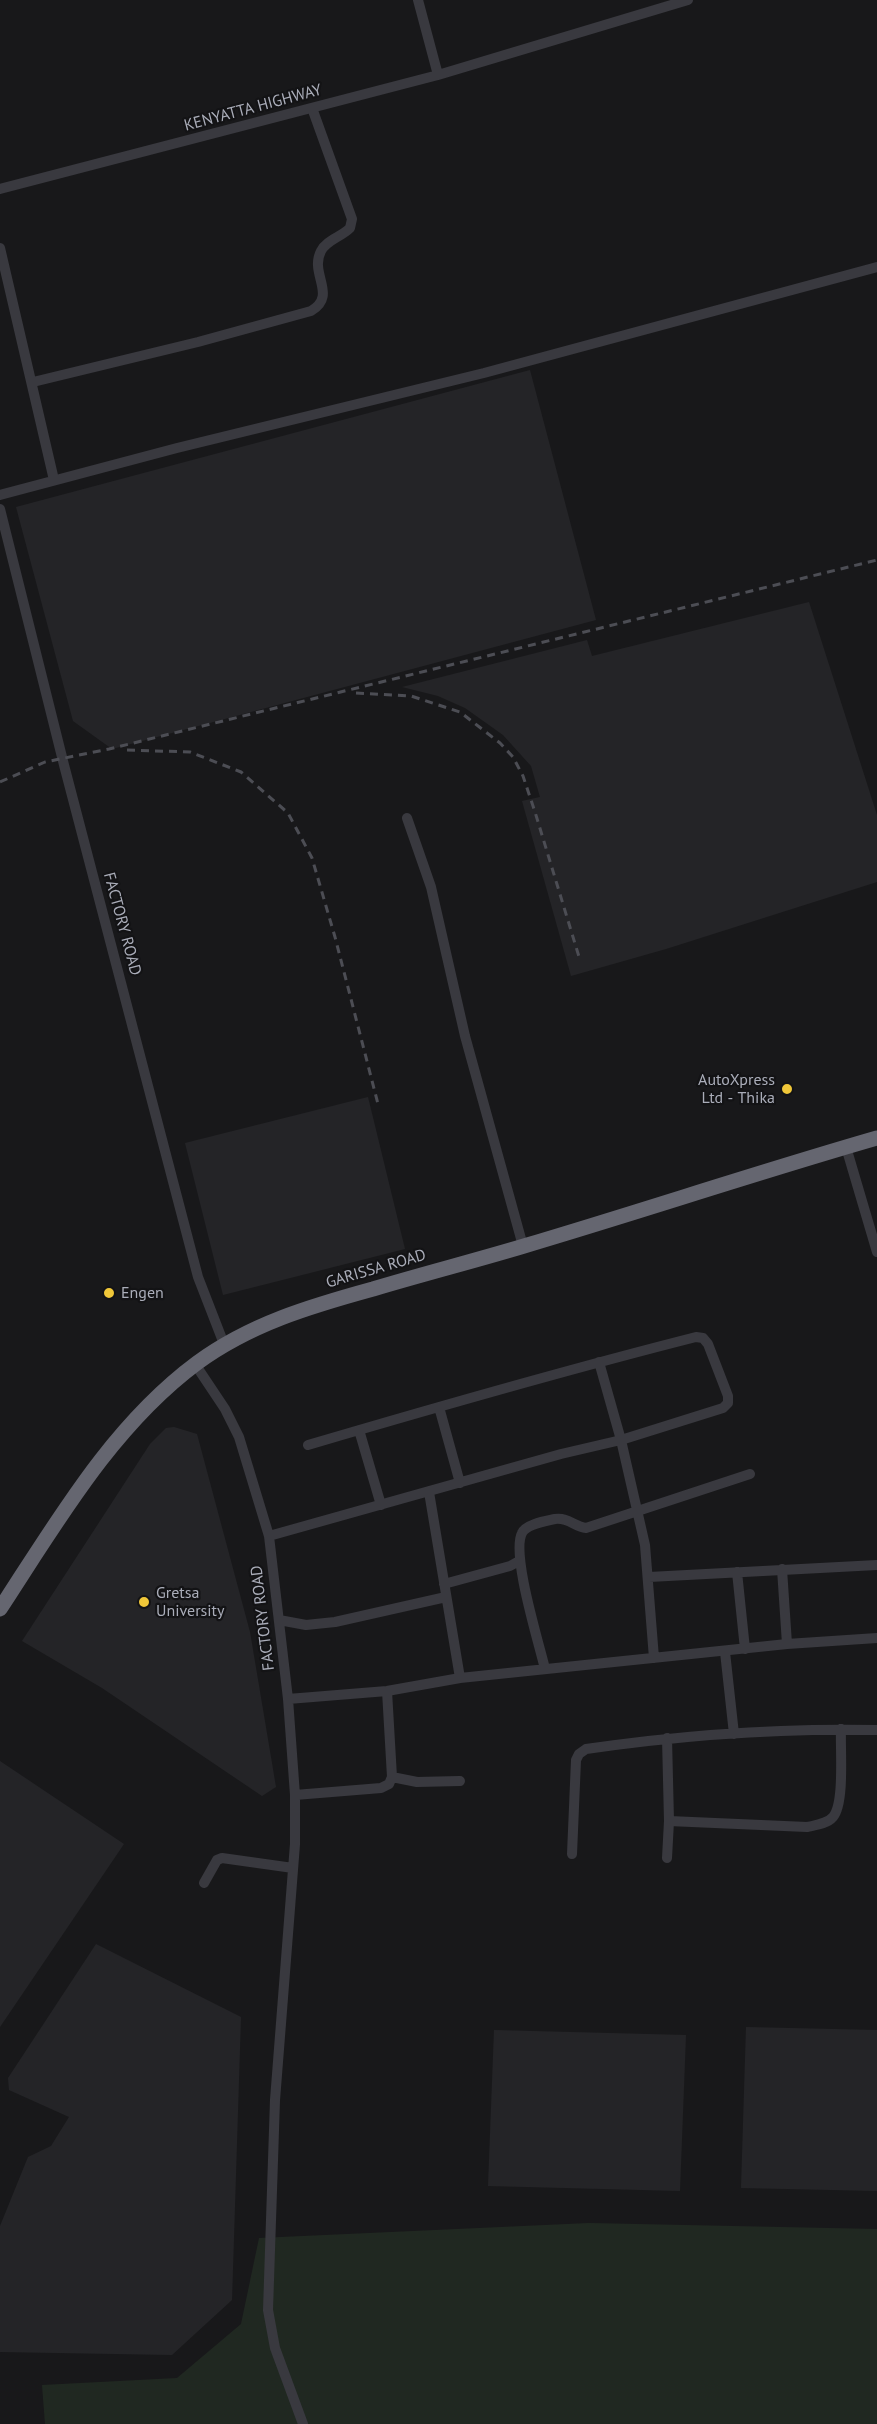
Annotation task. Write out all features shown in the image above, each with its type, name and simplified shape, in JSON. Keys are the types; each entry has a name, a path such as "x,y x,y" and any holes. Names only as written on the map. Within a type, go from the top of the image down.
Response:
{"highway":[{"name":"GARISSA ROAD","path":"0,1609 94,1469 138,1416 195,1364 224,1344 264,1324 310,1307 523,1246 877,1138"}],"street":[{"path":"418,0 438,75"},
{"name":"KENYATTA HIGHWAY","path":"0,189 438,75 688,0"},
{"path":"33,382 198,342 311,311 320,306 324,299 318,259 322,249 350,228 352,219 312,108"},
{"path":"0,248 54,480"},
{"path":"0,495 484,373 877,267"},
{"name":"FACTORY ROAD","path":"0,509 64,765 198,1277 224,1344"},
{"path":"407,818 431,887 465,1036 523,1246"},
{"path":"846,1147 877,1249"},
{"path":"269,1536 579,1449 621,1440 723,1408 728,1403 728,1396 708,1344 703,1338 696,1337 599,1362 308,1445"},
{"path":"599,1362 638,1509 649,1577 654,1658"},
{"name":"FACTORY ROAD","path":"195,1364 225,1409 239,1437 269,1536 288,1699 295,1795 293,1868 275,2100 268,2310 275,2349 303,2424"},
{"path":"439,1407 460,1483"},
{"path":"359,1430 381,1505"},
{"path":"545,1669 519,1561 520,1535 529,1526 564,1519 586,1528 750,1474"},
{"path":"429,1492 460,1678"},
{"path":"444,1584 510,1566 519,1561"},
{"path":"649,1577 877,1565"},
{"path":"782,1569 787,1644"},
{"path":"737,1572 745,1649"},
{"path":"279,1620 306,1625 335,1622 446,1597"},
{"path":"288,1699 387,1691 460,1678 545,1669 787,1644 877,1638"},
{"path":"725,1652 734,1734"},
{"path":"295,1795 381,1788 389,1784 392,1777 387,1691"},
{"path":"669,1821 807,1827 823,1823 833,1817 839,1803 841,1729"},
{"path":"572,1854 574,1777 579,1754 586,1749 667,1738 841,1729 877,1730"},
{"path":"667,1738 669,1821 667,1858"},
{"path":"392,1777 417,1782 460,1781"},
{"path":"204,1883 217,1860 227,1857 293,1868"}],"shaded area":[{"path":"530,370 596,620 112,749 73,721 16,507"},
{"path":"809,602 877,815 877,882 666,949 571,976 522,801 540,797 531,766 503,735 465,708 438,696 402,687 587,640 592,656"},
{"path":"368,1097 405,1249 223,1295 185,1143"},
{"name":"Gretsa University","path":"174,1427 197,1434 250,1632 276,1787 262,1796 102,1688 22,1641 150,1444 166,1428"},
{"path":"0,1761 124,1844 0,2027"},
{"path":"96,1944 241,2017 232,2300 172,2355 0,2352 0,2226 28,2157 51,2146 69,2117 9,2090 8,2078"},
{"path":"746,2027 877,2030 877,2191 741,2188"},
{"path":"494,2030 686,2035 680,2191 488,2186"},
{"path":"589,2223 877,2229 877,2424 45,2424 42,2385 177,2378 241,2324 259,2238"}],"railway":[{"path":"0,782 45,762 109,749 877,560"},
{"path":"356,693 411,696 460,712 500,743 513,757 523,776 535,812 580,960"},
{"path":"127,750 190,752 241,772 288,813 312,858 378,1104"}],"place":[{"name":"AutoXpress Ltd - Thika","path":"787,1089"},
{"name":"Engen","path":"109,1293"},
{"name":"Gretsa University","path":"144,1602"}]}
